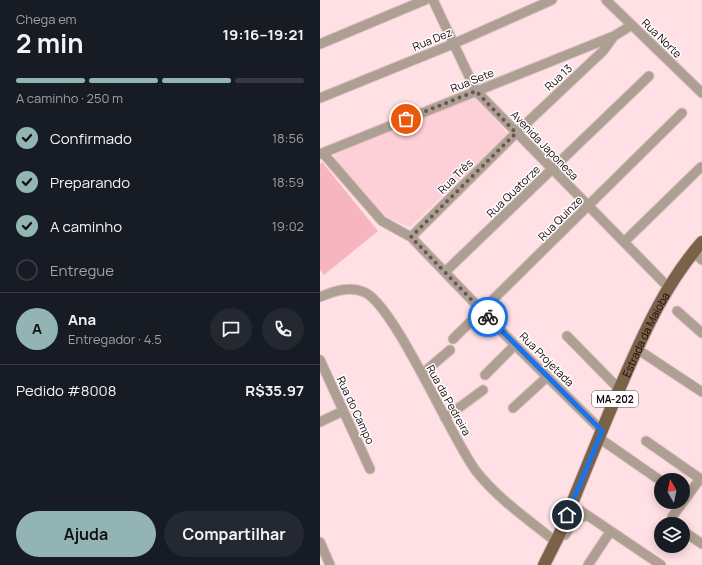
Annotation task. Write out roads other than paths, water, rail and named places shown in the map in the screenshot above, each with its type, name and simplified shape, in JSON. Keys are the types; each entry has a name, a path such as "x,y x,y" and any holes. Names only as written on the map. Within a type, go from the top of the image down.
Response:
{"main road":[{"name":"Estrada da Maioba","path":"544,565 572,506 619,389 637,349 668,287 698,256 702,242"}],"street":[{"path":"320,44 425,0"},
{"name":"Avenida Japonesa","path":"434,0 476,91 668,287"},
{"name":"Rua Dez","path":"320,98 453,44 552,0"},
{"name":"Rua Norte","path":"606,0 702,93"},
{"name":"Rua Sete","path":"321,153 614,36 632,25"},
{"name":"Rua 13","path":"516,133 603,51 614,36"},
{"name":"Rua Quatorze","path":"445,272 649,76"},
{"name":"Rua Quinze","path":"453,338 682,113"},
{"name":"Rua Três","path":"411,237 516,133"},
{"name":"Rua Projetada","path":"321,153 382,222 411,237 601,434 654,476"},
{"path":"624,242 701,167"},
{"name":"Rua da Pedreira","path":"320,297 331,292 345,289 364,292 373,298 384,312 422,374 445,418 478,473 498,494 557,539"},
{"path":"677,311 702,333"},
{"path":"567,336 619,389"},
{"path":"485,375 515,345"},
{"path":"637,349 702,392"},
{"path":"422,374 450,350"},
{"name":"Rua do Campo","path":"320,360 370,469"},
{"path":"513,408 547,377"},
{"path":"445,418 483,390"},
{"path":"320,422 343,411"},
{"path":"646,441 701,479 690,493"},
{"path":"572,506 661,565"},
{"path":"557,539 566,535 576,518 586,516"},
{"path":"588,565 610,532"},
{"path":"690,536 702,544"},
{"path":"320,542 330,565"}]}
